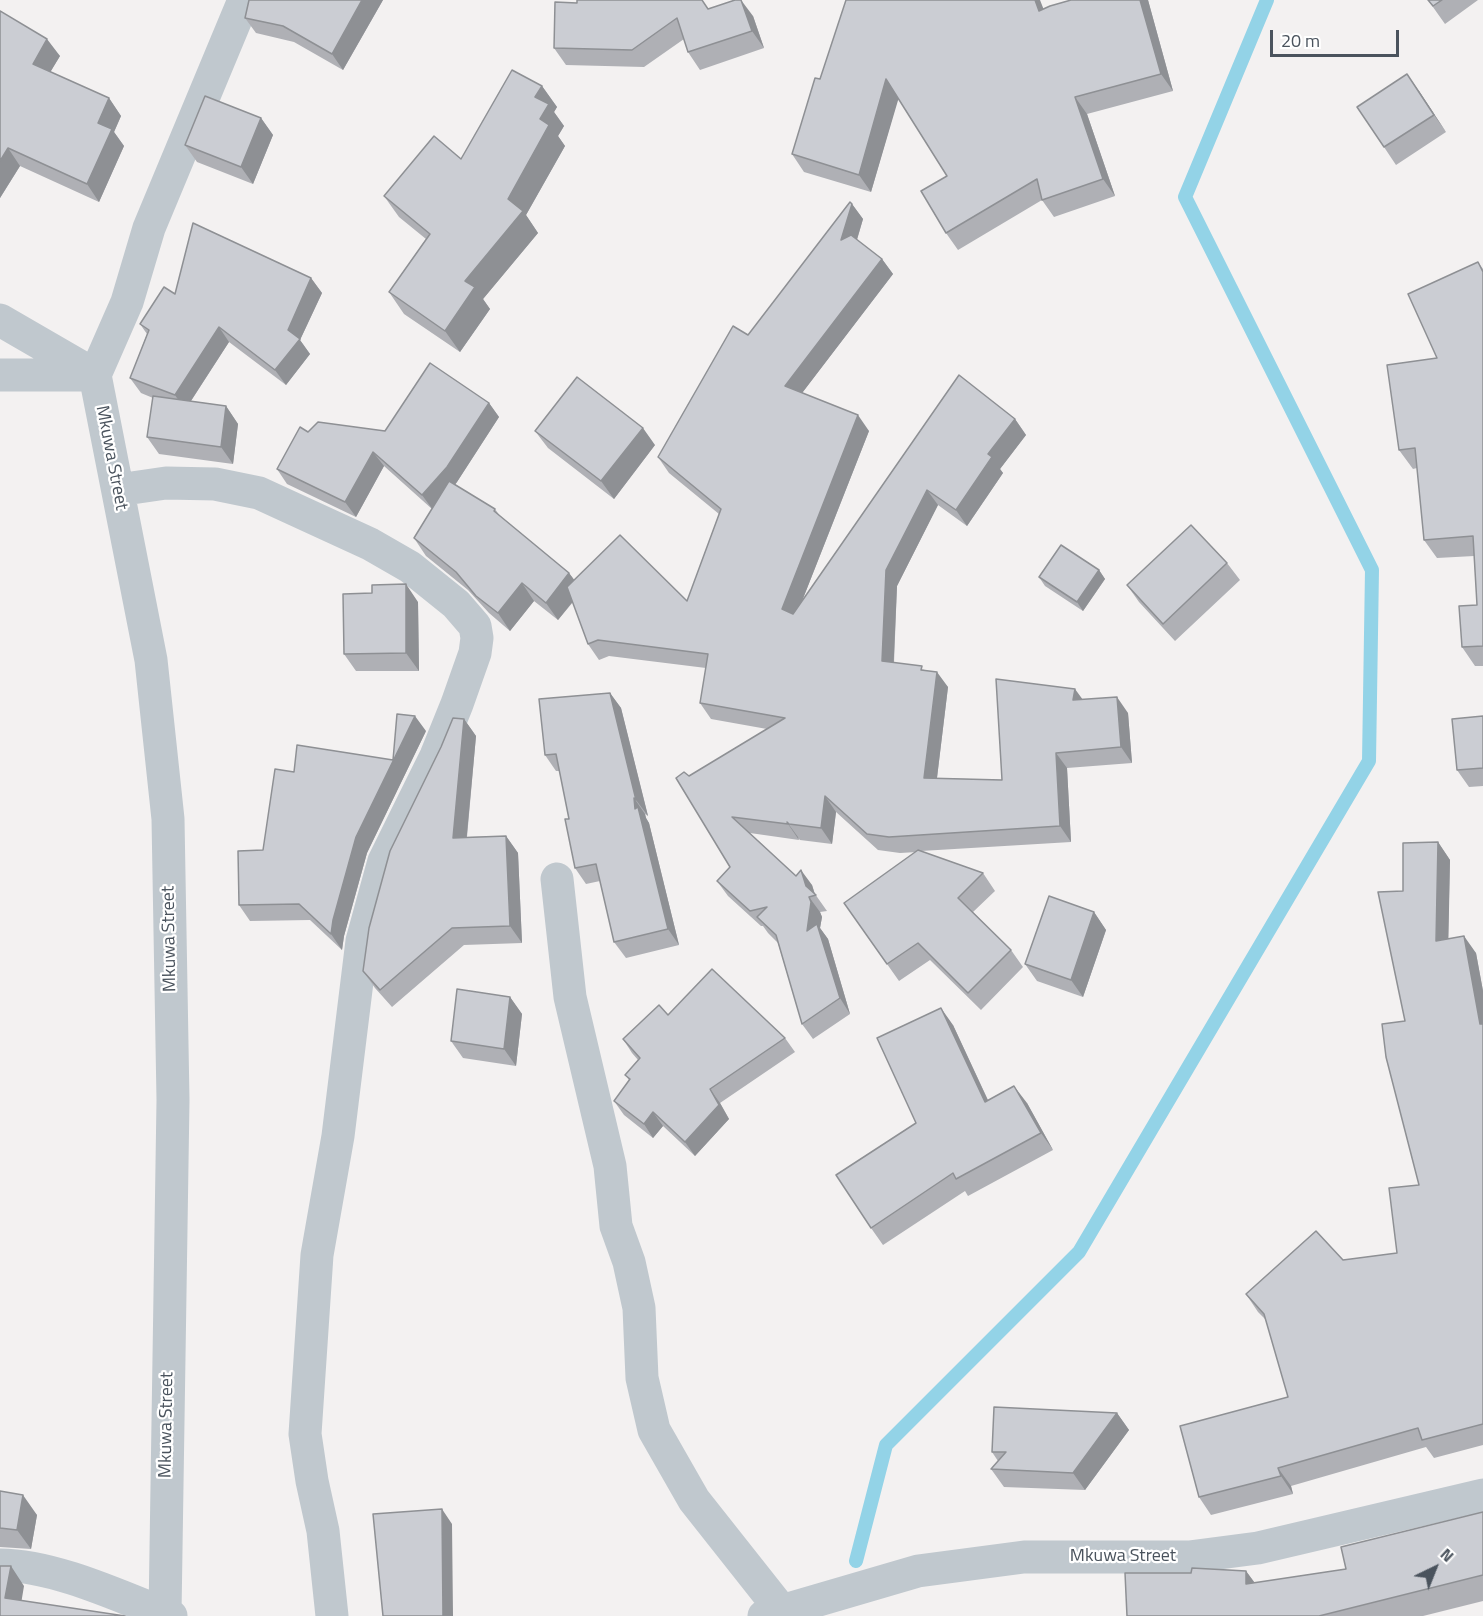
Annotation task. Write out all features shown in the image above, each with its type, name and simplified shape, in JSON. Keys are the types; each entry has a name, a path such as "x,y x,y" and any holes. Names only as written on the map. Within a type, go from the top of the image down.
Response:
{"street":[{"path":"95,375 127,302 149,228 244,0"},
{"path":"0,320 95,375"},
{"path":"0,375 95,375"},
{"name":"Mkuwa Street","path":"95,375 151,660 168,819 173,1100 167,1615"},
{"path":"118,490 166,483 215,484 259,493 370,544 410,567 456,604 475,626 477,638 472,664 436,756 384,861 362,941 338,1136 317,1255 305,1434 323,1531 333,1616"},
{"path":"557,879 570,997 610,1166 616,1226 628,1262 639,1308 642,1378 654,1430 694,1500 773,1613"},
{"name":"Mkuwa Street","path":"773,1613 918,1571 1024,1557 1189,1557 1258,1548 1483,1495"},
{"path":"0,1565 14,1565 80,1581 167,1615"}],"building":[{"path":"249,0 362,0 332,54 283,26 245,18"},
{"path":"577,0 702,0 708,9 741,0 752,31 688,52 677,18 632,50 554,48 555,2 577,3"},
{"path":"846,0 1035,0 1039,11 1071,0 1140,0 1161,74 1075,97 1103,179 1042,200 1037,179 946,233 921,191 947,176 886,79 859,175 792,154 815,78 820,79"},
{"path":"1428,0 1442,0 1433,6"},
{"path":"0,11 47,39 33,64 109,98 98,123 112,129 87,184 8,148 0,161"},
{"path":"512,70 542,86 535,97 549,104 540,119 549,125 508,199 523,211 465,281 475,287 445,331 389,292 430,234 384,196 434,136 461,159"},
{"path":"1407,74 1434,115 1384,147 1357,107"},
{"path":"205,96 261,118 241,167 185,145"},
{"path":"850,202 852,204 841,240 851,235 882,259 785,386 858,415 782,609 793,614 959,375 1015,419 988,454 992,457 956,510 927,490 886,570 882,661 922,666 921,670 937,672 924,778 1002,780 996,679 1075,689 1073,700 1117,697 1121,747 1056,753 1060,826 889,837 867,834 825,796 821,828 732,817 796,876 801,870 806,886 816,895 809,897 811,902 807,931 817,924 840,998 802,1024 776,935 757,917 767,907 750,911 717,881 730,867 676,778 684,772 689,776 785,718 700,703 708,654 598,640 588,644 567,587 620,535 687,601 721,509 658,457 733,326 748,335"},
{"path":"193,223 311,278 288,330 300,339 275,370 219,327 175,395 130,378 149,330 140,324 164,287 175,294"},
{"path":"1478,262 1483,272 1483,646 1462,647 1459,606 1477,605 1473,536 1424,540 1415,448 1399,450 1387,365 1437,358 1408,294"},
{"path":"430,363 489,403 447,467 422,495 373,452 345,502 277,469 300,427 308,432 318,422 385,431"},
{"path":"577,377 643,428 601,481 535,431"},
{"path":"153,396 226,406 221,447 147,437"},
{"path":"449,481 495,509 494,511 569,573 546,603 522,583 498,613 476,596 456,572 414,538"},
{"path":"1191,525 1227,563 1163,624 1127,585"},
{"path":"1061,545 1099,570 1077,602 1039,577"},
{"path":"406,584 406,653 344,654 343,594 372,593 372,585"},
{"path":"610,693 636,800 634,798 635,809 638,807 668,929 614,942 596,864 575,868 565,819 569,819 556,754 545,755 539,699"},
{"path":"397,714 415,716 356,837 331,934 299,904 239,905 238,851 263,850 275,769 294,772 297,745 393,760"},
{"path":"1483,716 1483,768 1457,770 1452,719"},
{"path":"453,718 464,719 453,838 506,836 510,926 452,928 380,990 363,971 369,928 390,851"},
{"path":"1438,842 1436,941 1464,936 1480,1024 1483,1024 1483,1424 1422,1440 1418,1428 1278,1468 1281,1476 1199,1497 1180,1426 1288,1397 1264,1314 1246,1294 1316,1231 1343,1260 1397,1253 1389,1188 1419,1185 1386,1057 1382,1024 1405,1021 1378,892 1403,891 1403,843"},
{"path":"918,850 983,873 958,898 1011,950 968,993 918,943 887,964 844,903"},
{"path":"1049,896 1094,912 1071,980 1025,964"},
{"path":"712,969 785,1038 710,1089 719,1105 685,1142 653,1112 644,1124 614,1101 630,1079 625,1075 640,1058 623,1039 659,1005 668,1015"},
{"path":"457,989 510,997 504,1049 451,1041"},
{"path":"941,1008 985,1102 1014,1086 1041,1133 956,1179 953,1173 871,1228 836,1175 916,1123 877,1038"},
{"path":"994,1407 1117,1413 1073,1473 991,1469 1006,1452 992,1452"},
{"path":"0,1491 23,1495 17,1530 0,1528"},
{"path":"442,1509 443,1616 383,1616 373,1514"},
{"path":"1483,1512 1483,1575 1319,1616 1127,1616 1125,1573 1191,1573 1192,1568 1246,1571 1246,1584 1346,1569 1341,1547"},
{"path":"0,1566 11,1566 5,1598 125,1616 0,1616"}],"waterway":[{"path":"856,1561 886,1445 1079,1252 1369,761 1372,570 1185,197 1267,0"}]}
